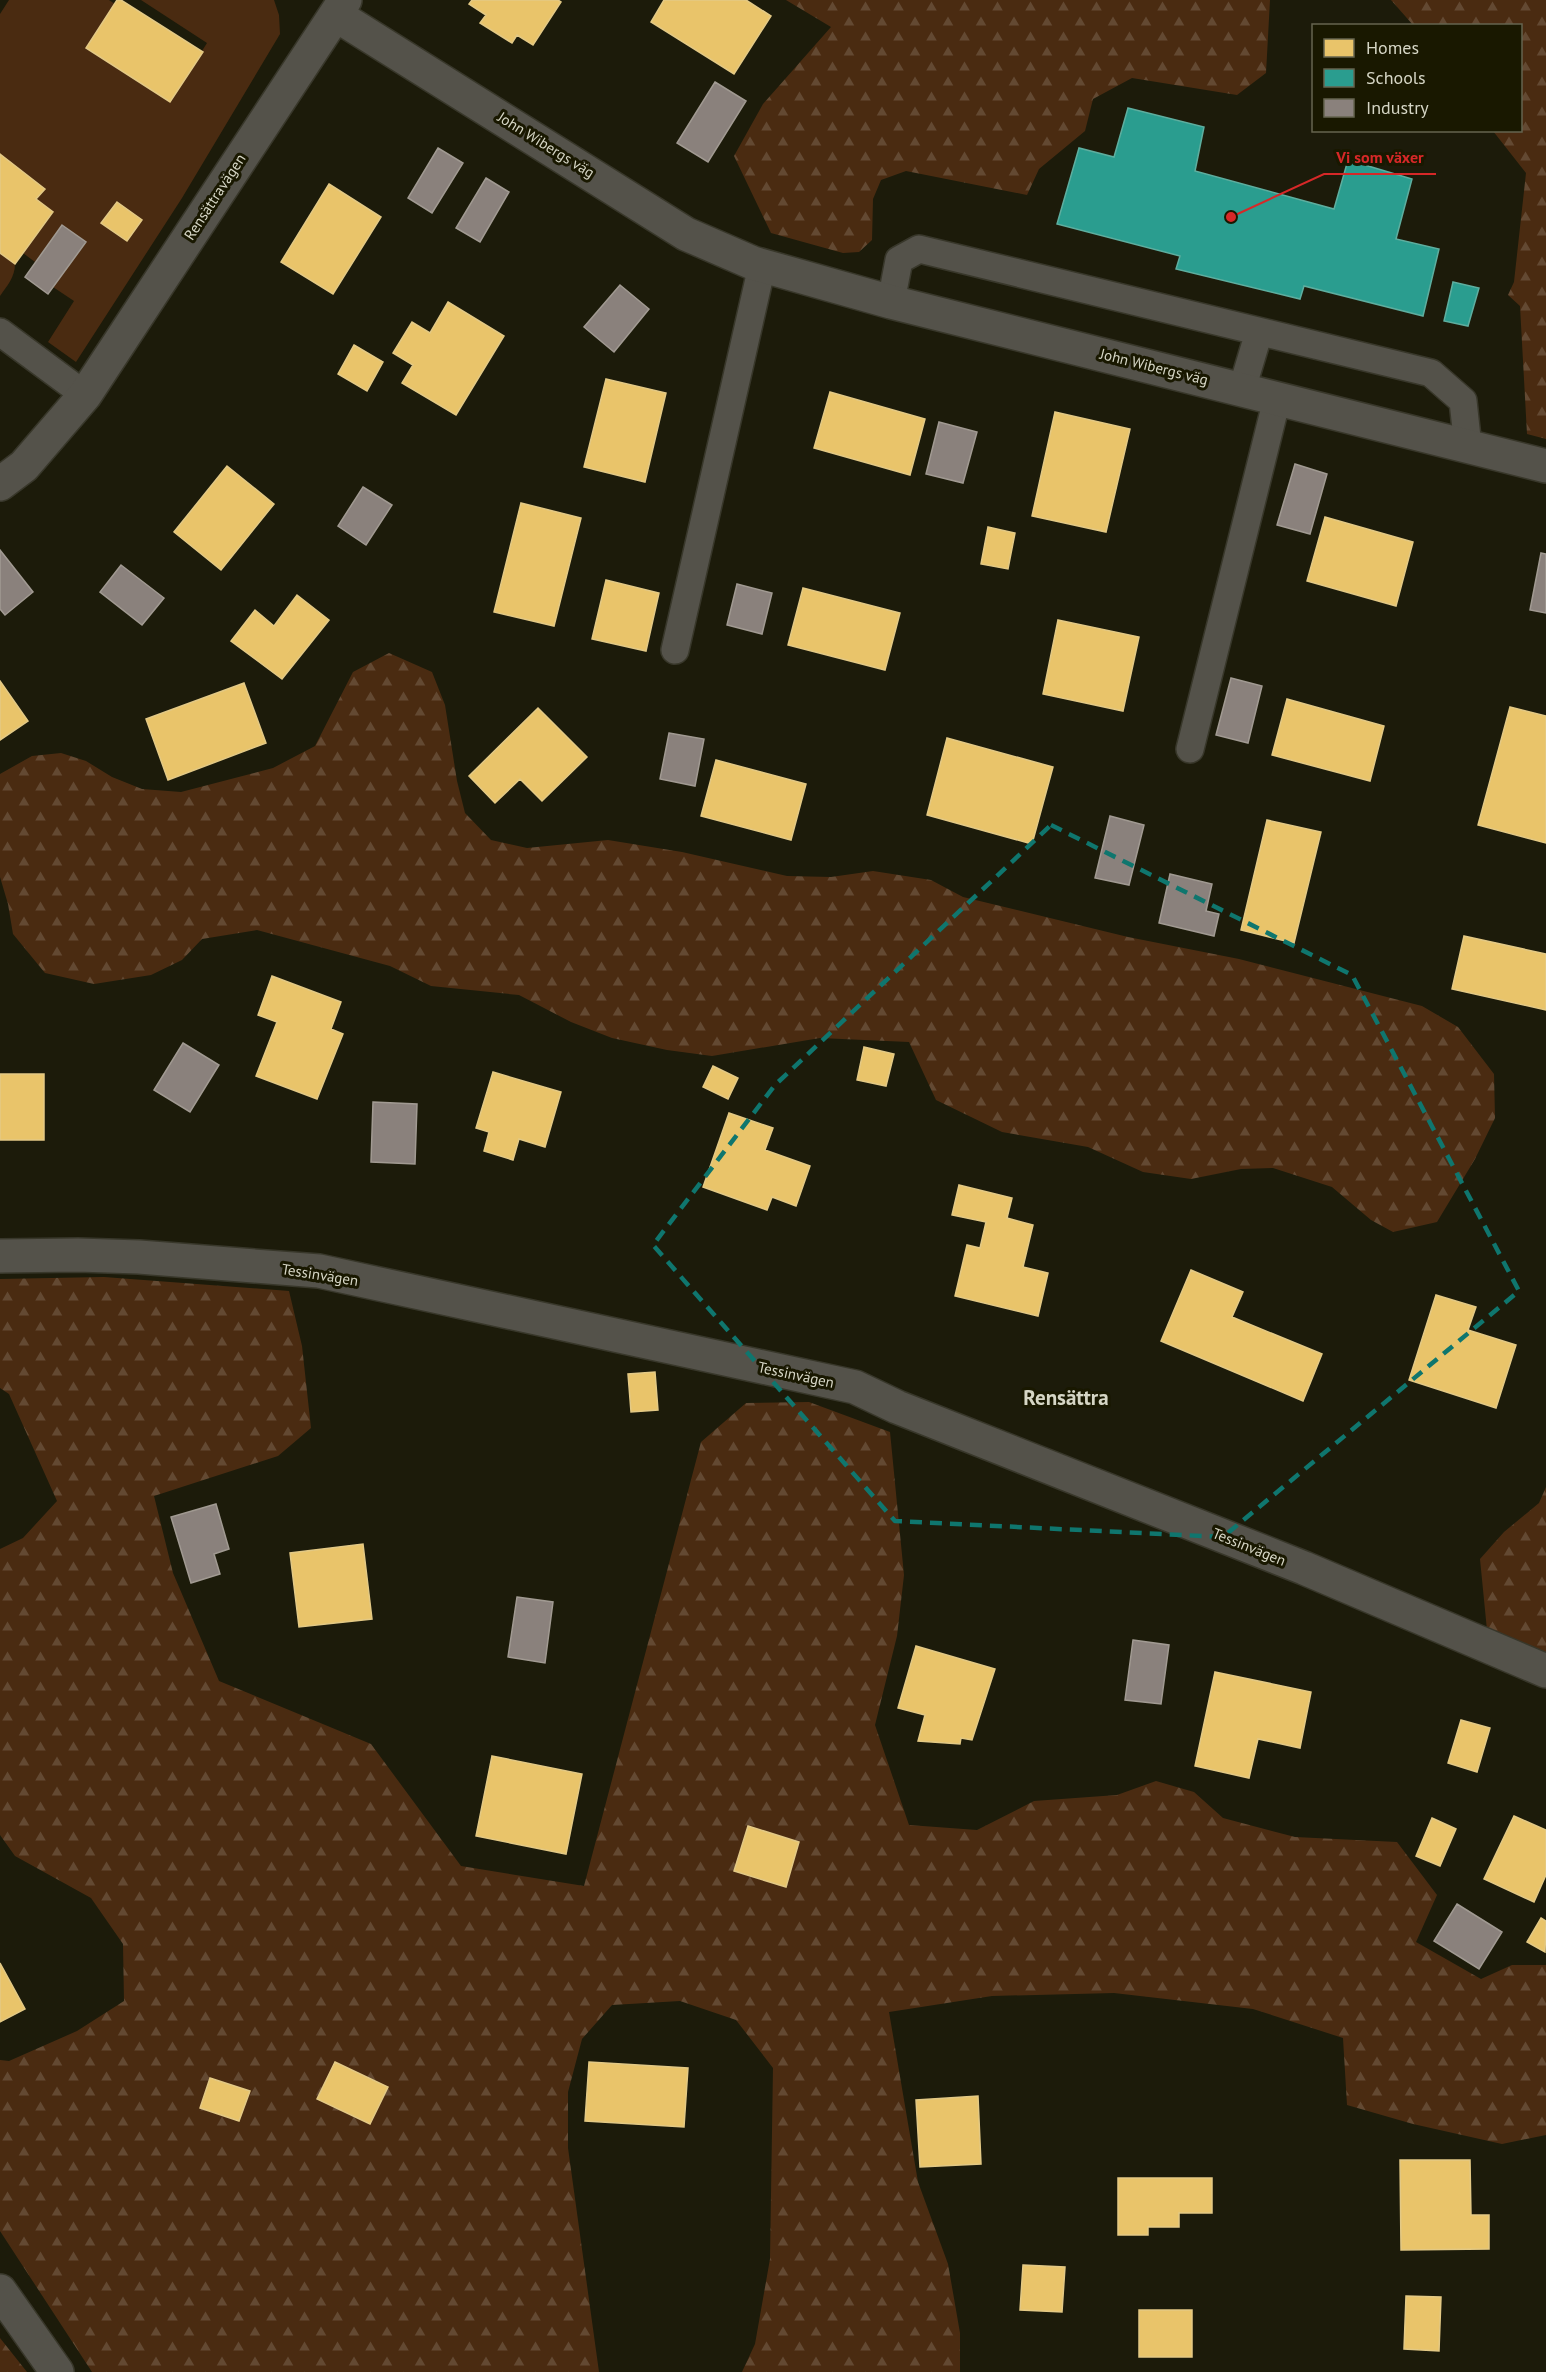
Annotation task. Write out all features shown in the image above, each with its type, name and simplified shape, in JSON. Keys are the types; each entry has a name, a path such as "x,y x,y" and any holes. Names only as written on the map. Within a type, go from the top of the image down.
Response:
{"street":[{"name":"John Wibergs väg","path":"340,7 686,234 762,266 891,302 1546,466"},
{"name":"Rensättravägen","path":"0,484 24,466 85,395 340,7"},
{"name":"Tessinvägen","path":"0,1256 139,1257 319,1271 855,1387 908,1412 1304,1568 1546,1671"},
{"path":"0,2291 57,2372"}],"lane":[{"path":"891,302 899,260 919,249 1431,373 1463,401 1468,447"},
{"path":"675,650 762,266"},
{"path":"0,332 85,395"},
{"path":"1242,389 1259,332"},
{"path":"1190,749 1277,399"}],"highlighted area":[{"path":"1051,825 1352,975 1519,1291 1223,1537 895,1521 653,1245 775,1085"}],"green space":[{"path":"9,0 109,0 115,4 86,48 170,102 207,43 141,0 274,0 279,15 280,34 182,198 76,362 48,342 74,301 53,287 86,242 62,225 35,262 23,253 53,213 36,199 45,189 0,154 0,14"},
{"path":"786,0 1270,0 1266,73 1237,95 1132,78 1093,99 1085,131 1039,169 1027,195 906,171 881,180 873,199 872,240 859,252 843,253 771,233 734,156 763,104 831,27"},
{"path":"1391,0 1546,0 1546,439 1527,434 1520,306 1508,295 1514,282 1526,173 1494,132 1522,132 1522,24 1412,24"},
{"path":"0,253 15,264 15,269 0,296"},
{"path":"389,653 432,672 445,705 457,781 465,813 491,840 527,848 608,840 682,852 787,876 831,877 873,871 931,880 963,897 1128,937 1239,959 1422,1006 1458,1027 1494,1074 1495,1118 1475,1159 1437,1222 1393,1232 1371,1220 1332,1187 1273,1168 1241,1169 1191,1179 1143,1172 1088,1147 1002,1132 936,1100 909,1042 820,1038 712,1056 667,1050 612,1038 571,1022 519,995 431,986 390,966 257,930 202,939 182,960 151,975 94,984 45,973 13,934 0,877 0,774 32,756 61,753 86,761 112,777 142,789 181,792 273,768 315,746 353,672"},
{"path":"104,1277 289,1291 302,1346 311,1428 278,1456 154,1496 173,1573 219,1681 371,1744 461,1866 584,1886 701,1442 746,1403 809,1402 890,1432 904,1575 897,1636 875,1725 909,1825 977,1830 1034,1801 1117,1795 1156,1781 1194,1792 1223,1818 1295,1837 1397,1842 1437,1895 1416,1942 1481,1979 1512,1965 1546,1965 1546,2135 1502,2144 1413,2124 1347,2105 1343,2038 1253,2009 1114,1993 992,1996 889,2012 918,2182 948,2264 960,2333 960,2372 742,2372 755,2344 770,2259 773,2068 736,2020 680,2001 612,2005 582,2039 568,2092 568,2148 599,2372 92,2372 0,2231 0,2060 9,2061 77,2031 124,2001 123,1944 91,1898 15,1856 0,1835 0,1549 23,1538 57,1501 9,1394 0,1388 0,1279"},
{"path":"1546,1487 1546,1654 1487,1630 1480,1559 1504,1532 1539,1503"},
{"path":"0,2338 27,2372 0,2372"}],"building: Homes":[{"path":"117,0 121,0 203,52 170,102 86,48"},
{"path":"472,0 558,0 561,2 533,45 517,35 512,43 480,23 486,15 469,4"},
{"path":"664,0 746,0 771,16 734,74 651,22"},
{"path":"0,154 45,189 36,199 53,212 15,264 0,253"},
{"path":"329,184 381,217 333,294 281,262"},
{"path":"117,202 142,220 127,241 101,223"},
{"path":"448,302 504,336 456,415 402,383 413,365 393,353 412,322 430,333"},
{"path":"354,345 383,362 367,391 338,374"},
{"path":"606,379 666,393 645,482 584,467"},
{"path":"830,392 925,419 910,475 814,448"},
{"path":"1055,412 1130,429 1106,532 1032,516"},
{"path":"227,466 274,504 221,570 174,532"},
{"path":"521,503 581,518 554,626 494,612"},
{"path":"1325,517 1413,542 1396,606 1307,581"},
{"path":"988,527 1015,533 1008,569 981,564"},
{"path":"606,580 659,593 646,651 592,639"},
{"path":"803,588 900,613 885,670 788,645"},
{"path":"297,595 329,620 282,679 231,641 255,610 274,626"},
{"path":"1058,620 1139,637 1123,711 1043,694"},
{"path":"0,681 28,721 0,740"},
{"path":"244,683 266,743 168,780 146,719"},
{"path":"1287,699 1384,726 1370,781 1272,755"},
{"path":"1510,707 1546,716 1546,843 1478,825"},
{"path":"538,708 587,757 542,801 520,779 495,803 469,776"},
{"path":"947,738 1053,767 1032,844 927,815"},
{"path":"716,760 806,784 791,840 701,816"},
{"path":"1267,820 1321,832 1294,943 1241,930"},
{"path":"1464,936 1546,954 1546,1010 1452,989"},
{"path":"272,976 341,1002 331,1029 343,1034 317,1099 256,1076 277,1022 258,1015"},
{"path":"864,1047 894,1054 886,1086 857,1080"},
{"path":"713,1066 738,1078 728,1099 703,1087"},
{"path":"493,1072 561,1092 545,1147 519,1139 513,1160 484,1151 489,1132 476,1128"},
{"path":"0,1074 44,1074 44,1140 0,1140"},
{"path":"729,1113 773,1128 765,1150 810,1166 796,1206 772,1197 767,1210 703,1187"},
{"path":"959,1185 1012,1198 1007,1218 1033,1225 1023,1267 1048,1273 1038,1316 955,1296 967,1245 980,1248 986,1222 952,1215"},
{"path":"1191,1270 1243,1292 1232,1317 1322,1354 1303,1401 1161,1341"},
{"path":"1436,1295 1476,1307 1468,1330 1516,1345 1496,1408 1409,1380"},
{"path":"655,1372 658,1410 631,1412 628,1374"},
{"path":"363,1544 372,1619 299,1627 290,1553"},
{"path":"916,1646 995,1669 972,1740 961,1738 960,1744 918,1741 925,1715 898,1708"},
{"path":"1215,1672 1311,1692 1300,1748 1258,1739 1249,1778 1195,1766"},
{"path":"1461,1720 1490,1728 1477,1772 1448,1763"},
{"path":"492,1756 582,1774 566,1854 476,1836"},
{"path":"1514,1816 1546,1830 1546,1875 1534,1902 1484,1879"},
{"path":"1432,1818 1456,1829 1440,1866 1416,1856"},
{"path":"748,1826 799,1842 786,1887 734,1871"},
{"path":"1541,1918 1546,1921 1545,1952 1527,1942"},
{"path":"0,1963 25,2009 0,2022"},
{"path":"335,2062 388,2087 370,2124 317,2099"},
{"path":"589,2062 688,2068 684,2127 585,2121"},
{"path":"210,2078 250,2091 239,2121 200,2108"},
{"path":"978,2096 981,2164 920,2167 916,2100"},
{"path":"1400,2160 1470,2160 1471,2215 1489,2215 1489,2249 1401,2250"},
{"path":"1118,2178 1212,2178 1212,2213 1179,2213 1179,2227 1148,2227 1148,2235 1118,2235"},
{"path":"1023,2265 1065,2267 1062,2312 1020,2310"},
{"path":"1406,2296 1441,2297 1439,2351 1404,2349"},
{"path":"1139,2310 1192,2310 1192,2357 1139,2357"}],"building: Schools":[{"path":"1128,108 1204,127 1195,171 1334,209 1348,160 1412,179 1396,239 1439,249 1423,316 1304,286 1300,299 1176,269 1180,256 1057,224 1079,148 1114,157"},
{"path":"1453,282 1479,288 1468,326 1444,321"}],"building: Industry":[{"path":"715,82 746,101 708,162 677,143"},
{"path":"438,148 463,163 432,213 408,198"},
{"path":"486,178 509,192 480,242 456,228"},
{"path":"62,225 86,242 48,294 25,277"},
{"path":"620,285 649,309 614,352 584,327"},
{"path":"939,422 977,432 963,483 926,474"},
{"path":"1295,464 1327,474 1310,534 1277,525"},
{"path":"363,487 392,505 366,545 338,526"},
{"path":"0,550 33,592 5,615 0,609"},
{"path":"1541,553 1546,554 1546,613 1530,610"},
{"path":"121,565 164,598 142,625 100,592"},
{"path":"737,584 772,593 762,634 727,625"},
{"path":"1231,678 1262,686 1248,743 1216,735"},
{"path":"669,733 704,739 695,786 660,779"},
{"path":"1110,816 1144,825 1129,885 1095,878"},
{"path":"1170,874 1212,884 1206,911 1219,914 1214,936 1159,923"},
{"path":"183,1043 219,1065 190,1112 154,1090"},
{"path":"373,1102 417,1104 415,1164 371,1162"},
{"path":"216,1504 229,1549 214,1554 220,1574 191,1583 171,1517"},
{"path":"517,1597 553,1602 545,1663 508,1657"},
{"path":"1133,1640 1169,1645 1161,1704 1125,1700"},
{"path":"1457,1904 1502,1932 1479,1969 1434,1941"}],"place":[{"name":"Vi som växer","path":"1231,217"}],"district":[{"name":"Rensättra","path":"1066,1398"}]}
